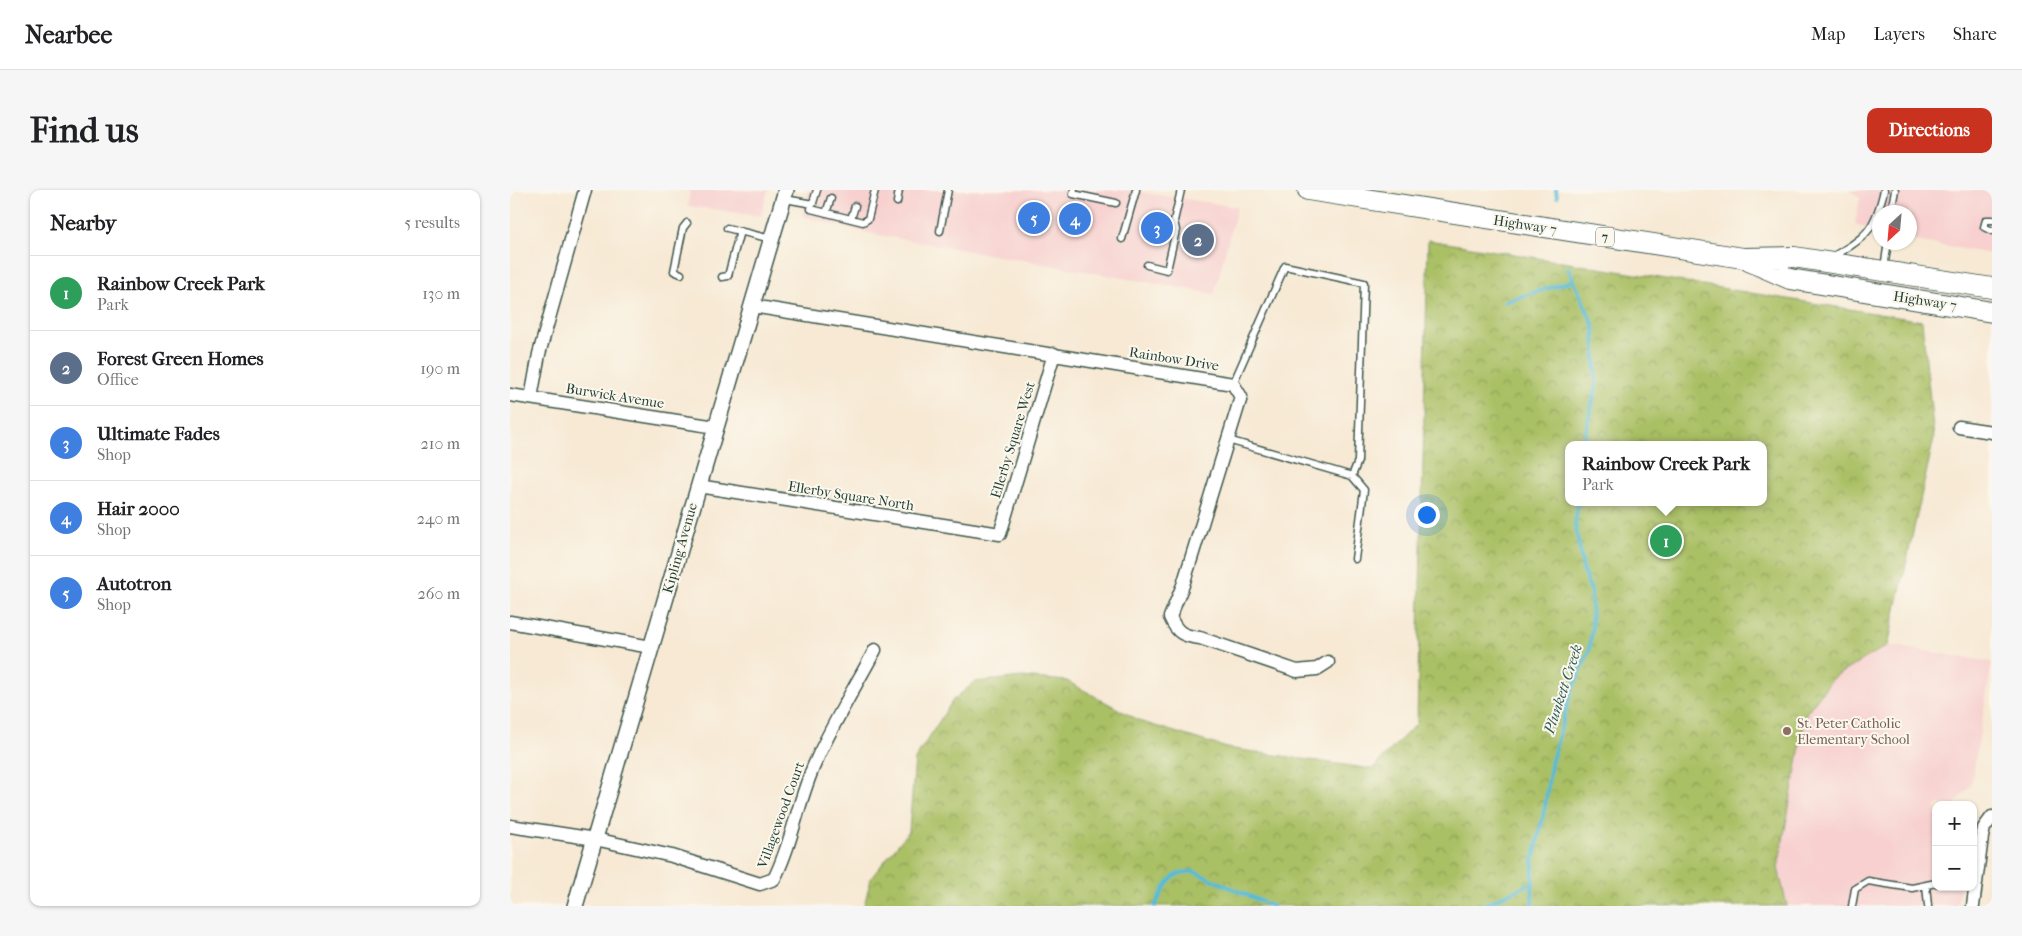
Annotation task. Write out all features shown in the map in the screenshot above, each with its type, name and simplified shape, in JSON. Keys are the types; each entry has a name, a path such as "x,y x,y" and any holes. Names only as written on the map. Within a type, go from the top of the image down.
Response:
{"main road":[{"name":"Highway 7","path":"1308,190 1743,258 1794,257 1992,288"},
{"name":"Highway 7","path":"1743,258 1790,279 1992,312"},
{"path":"1856,290 1883,271"}],"street":[{"path":"530,398 539,354 585,190"},
{"name":"Kipling Avenue","path":"576,906 785,195"},
{"name":"Rainbow Drive","path":"752,306 1233,384 1241,397 1183,585 1172,607 1170,616 1178,632 1297,671 1317,669 1328,662"},
{"name":"Ellerby Square West","path":"1000,534 1054,354"},
{"name":"Burwick Avenue","path":"510,395 716,427"},
{"path":"1959,427 1992,432"},
{"name":"Ellerby Square North","path":"698,486 1000,534"},
{"path":"510,622 651,646"},
{"name":"Villagewood Court","path":"595,839 672,856 760,884 774,879 780,867 815,762 875,650"},
{"path":"1977,862 1984,828 1992,817"},
{"path":"510,826 595,839"},
{"path":"1972,891 1973,906"}],"lane":[{"path":"817,190 811,210 863,222 868,219 875,190"},
{"path":"897,202 899,190"},
{"path":"940,231 948,190"},
{"path":"1074,190 1073,194 1116,203"},
{"path":"1122,240 1136,190"},
{"path":"1147,265 1167,270 1176,230 1174,220 1181,190"},
{"path":"1824,261 1844,250 1867,233 1874,223 1884,190"},
{"path":"1892,205 1895,190"},
{"path":"785,195 813,204"},
{"path":"826,213 831,198"},
{"path":"852,219 855,206"},
{"path":"1992,220 1986,220 1984,228 1992,231"},
{"path":"681,274 674,271 683,228 687,223"},
{"path":"727,228 772,239"},
{"path":"722,277 728,276 731,270 740,231"},
{"path":"1883,271 1887,250"},
{"path":"1233,384 1286,266 1364,283 1358,461 1352,476"},
{"path":"1228,440 1352,476 1364,490 1355,559"},
{"path":"1852,906 1855,889 1868,881 1912,888 1932,884"},
{"path":"1926,885 1928,906"}],"shaded area":[{"path":"690,190 768,190 761,216 688,206"},
{"path":"809,190 1127,190 1237,207 1214,294 868,233 802,216"},
{"path":"1849,190 1992,190 1992,254 1917,241 1917,205 1872,205 1872,230 1855,224 1860,198"},
{"name":"St. Peter Catholic Elementary School","path":"1888,645 1992,662 1971,785 1957,801 1932,801 1932,891 1959,891 1957,906 1584,906 1834,677"}],"green space":[{"path":"1428,240 1922,321 1934,438 1888,645 1834,677 1806,713 1778,868 1787,906 864,906 871,878 909,831 915,759 953,700 975,682 1022,677 1067,681 1142,722 1227,748 1372,769 1417,723"}],"waterway":[{"name":"Plunkett Creek","path":"1556,190 1557,197"},
{"name":"Plunkett Creek","path":"1568,268 1594,326 1596,386 1584,441"},
{"path":"1504,302 1574,280"},
{"name":"Plunkett Creek","path":"1532,906 1533,862 1545,807 1551,764 1570,695 1589,651 1592,629 1591,590 1584,574 1575,524 1577,506"},
{"path":"1155,906 1169,881 1174,876 1187,872 1195,872 1272,906"},
{"path":"1481,906 1532,883"}],"place":[{"name":"Autotron","path":"1034,218"},
{"name":"Hair 2000","path":"1075,219"},
{"name":"Ultimate Fades","path":"1157,228"},
{"name":"Forest Green Homes","path":"1198,240"},
{"name":"Rainbow Creek Park","path":"1666,541"},
{"name":"St. Peter Catholic Elementary School","path":"1787,731"}]}
